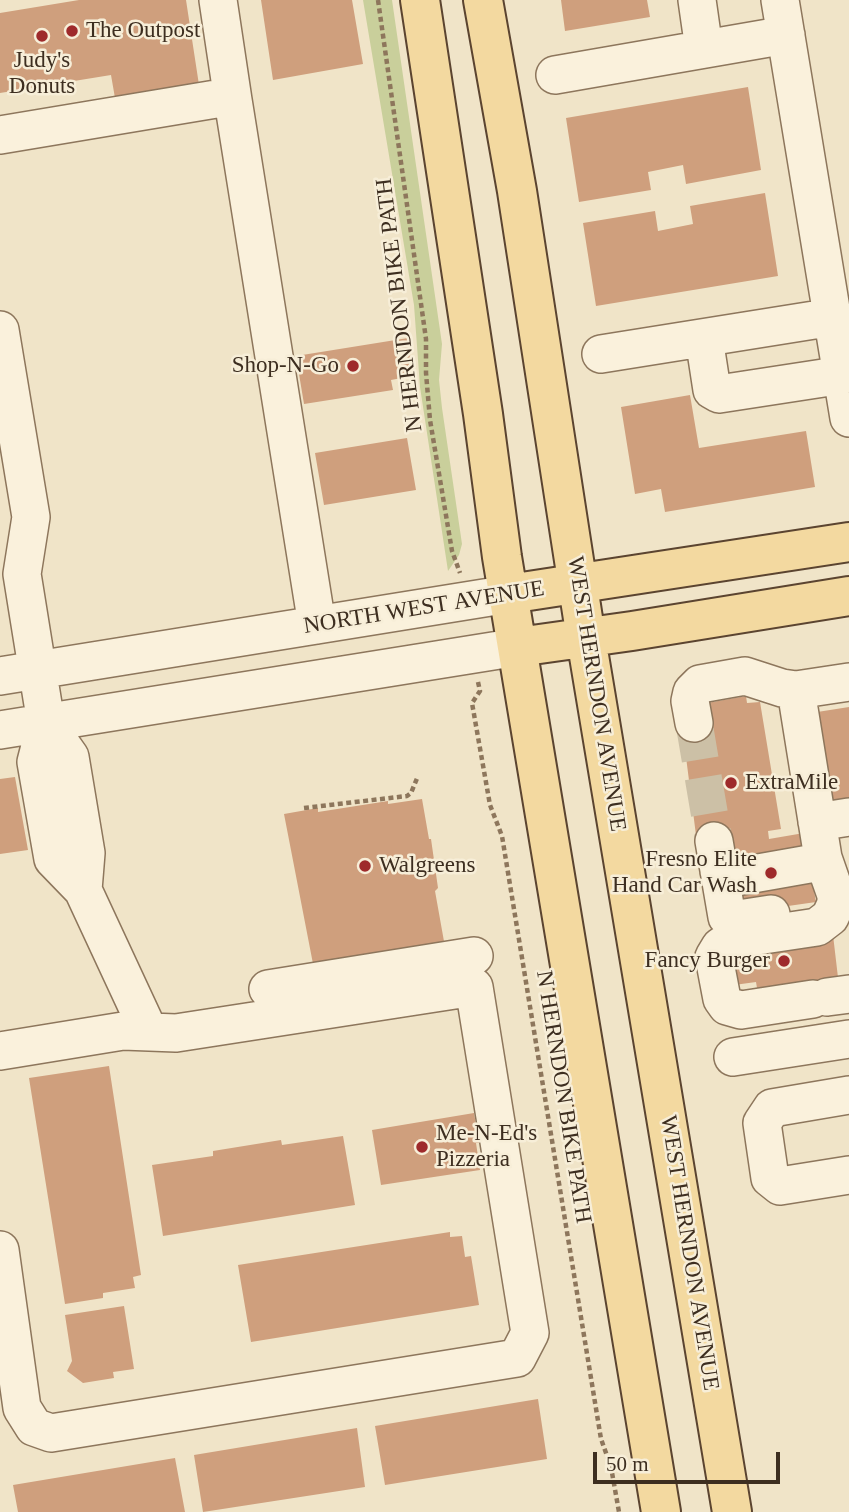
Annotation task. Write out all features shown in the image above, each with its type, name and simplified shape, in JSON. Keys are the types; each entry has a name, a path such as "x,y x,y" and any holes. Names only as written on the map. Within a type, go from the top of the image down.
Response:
{"main road":[{"path":"420,0 509,594 661,1512"},
{"name":"WEST HERNDON AVENUE","path":"483,0 517,191 586,638 732,1512"},
{"name":"NORTH WEST AVENUE","path":"509,594 849,542"},
{"path":"518,646 586,638 849,596"}],"street":[{"path":"218,0 317,625"},
{"path":"697,0 705,49"},
{"path":"555,75 705,49 783,17 849,418"},
{"path":"0,135 216,99 233,100"},
{"path":"601,354 833,317"},
{"path":"0,330 31,517 22,574 46,723 36,762 53,859 83,891 149,1032"},
{"path":"704,338 712,390 719,394 842,375"},
{"name":"NORTH WEST AVENUE","path":"0,676 509,594"},
{"path":"0,730 518,646"},
{"path":"694,723 690,701 692,692 700,684 745,676 796,690 849,682"},
{"path":"796,690 842,894 830,917 817,927 730,940 720,947 714,957 722,999 727,1006 741,1010 830,997"},
{"path":"830,832 815,863 730,878 724,877 717,856 727,917 732,920 811,908 842,894"},
{"path":"268,989 474,956"},
{"path":"0,1051 123,1031 176,1033 474,987 530,1333 517,1358 51,1433 34,1427 22,1408 0,1250"},
{"path":"733,1057 849,1039"},
{"path":"849,1096 772,1108 762,1123 771,1178 780,1186 849,1175"}],"path":[{"name":"N HERNDON BIKE PATH","path":"378,0 426,339 430,420 452,551 458,564"},
{"name":"N HERNDON BIKE PATH","path":"480,691 472,703 490,805 502,836 601,1439 611,1467 620,1512"},
{"path":"304,808 407,796 418,776"}],"green space":[{"path":"363,0 392,0 442,344 439,380 462,544 459,555 448,571 420,387 414,305"}],"building":[{"path":"79,0 186,0 199,85 115,98 111,75 0,93 0,13"},
{"path":"261,0 352,0 363,64 273,80"},
{"path":"561,0 647,0 650,17 565,31"},
{"path":"748,87 761,170 686,184 683,165 648,172 651,190 579,202 566,118"},
{"path":"765,193 778,276 596,306 583,223 655,211 658,231 693,224 690,206"},
{"name":"Shop-N-Go","path":"408,338 411,350 407,377 391,380 393,390 304,404 296,356"},
{"path":"690,395 699,448 806,431 815,487 665,512 661,489 635,494 621,407"},
{"path":"407,438 416,490 324,505 315,453"},
{"name":"ExtraMile","path":"746,696 747,703 760,702 781,829 768,831 769,839 804,833 816,902 739,913 697,843 686,757 683,757 677,723 707,703"},
{"path":"849,707 849,800 826,804 811,713"},
{"path":"15,777 28,850 0,854 0,779"},
{"name":"Walgreens","path":"422,799 431,839 438,888 435,891 445,947 314,969 284,814 318,808 318,812 388,801 388,804"},
{"name":"Fancy Burger","path":"833,935 839,986 759,1000 756,982 734,985 729,953"},
{"path":"109,1066 141,1275 133,1277 135,1288 103,1293 103,1298 65,1304 29,1078"},
{"path":"474,1113 480,1170 381,1185 372,1130"},
{"path":"343,1136 355,1205 163,1236 152,1165 213,1156 213,1151 281,1140 282,1145"},
{"path":"450,1232 450,1237 462,1236 465,1257 471,1256 479,1305 251,1342 238,1265"},
{"path":"124,1306 134,1369 113,1372 114,1378 83,1383 67,1371 72,1361 65,1315"},
{"path":"538,1399 547,1459 385,1485 375,1426"},
{"path":"357,1428 365,1487 203,1512 194,1455"},
{"path":"175,1458 185,1512 18,1512 13,1485"}],"tunnel":[{"path":"694,723 714,841"}],"place":[{"name":"The Outpost","path":"72,31"},
{"name":"Judy's Donuts","path":"42,36"},
{"name":"Shop-N-Go","path":"353,366"},
{"name":"ExtraMile","path":"731,783"},
{"name":"Walgreens","path":"365,866"},
{"name":"Fresno Elite Hand Car Wash","path":"771,873"},
{"name":"Fancy Burger","path":"784,961"},
{"name":"Me-N-Ed's Pizzeria","path":"422,1147"}]}
